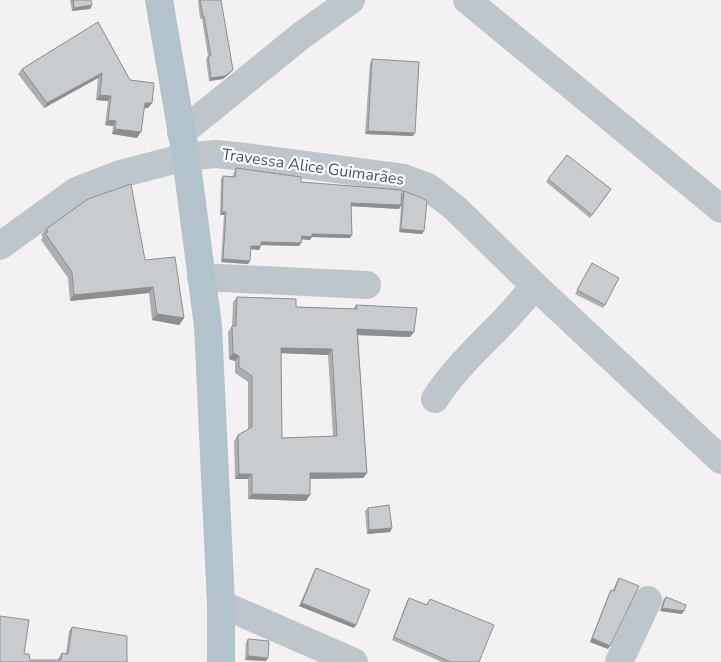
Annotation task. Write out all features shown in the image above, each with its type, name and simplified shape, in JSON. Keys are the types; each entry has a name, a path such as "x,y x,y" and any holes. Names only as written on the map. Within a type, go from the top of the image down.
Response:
{"main road":[{"path":"159,0 183,145 208,326 221,604 221,662"}],"street":[{"path":"183,145 302,35 351,0"},
{"path":"467,0 721,209"},
{"name":"Travessa Alice Guimarães","path":"0,246 76,190 120,174 183,145 215,154 394,176 412,181 428,187 456,208 535,286 721,460"},
{"path":"201,276 367,285"},
{"path":"435,399 456,371 535,286"},
{"path":"619,662 648,600"},
{"path":"221,604 354,662"}],"building":[{"path":"73,0 91,0 92,5 74,8"},
{"path":"200,0 221,0 233,70 225,76 211,78 208,56 211,56"},
{"path":"98,22 130,80 154,83 152,103 145,103 141,132 115,129 116,121 108,120 111,96 100,95 102,73 47,103 22,69"},
{"path":"372,59 419,62 415,133 368,131"},
{"path":"567,155 611,189 592,215 548,179"},
{"path":"236,168 301,177 301,182 402,190 401,205 351,203 352,235 312,234 312,237 302,236 301,243 261,242 261,246 251,246 250,261 223,259 226,212 222,212 223,176 235,177"},
{"path":"131,184 145,260 175,257 184,318 157,314 153,287 74,295 72,272 45,233 48,232 46,229 88,199"},
{"path":"404,191 427,201 424,231 401,229"},
{"path":"592,263 619,278 605,305 577,290"},
{"path":"237,297 296,299 296,307 357,309 356,305 417,308 414,332 357,329 367,473 310,473 310,495 252,494 252,474 239,474 238,435 252,427 252,376 239,367 239,356 233,353 232,326 236,326","holes":["281,348 332,349 337,436 282,438"]},
{"path":"389,505 392,528 369,530 368,508"},
{"path":"316,568 370,590 356,625 302,603"},
{"path":"619,578 639,586 610,646 592,638 611,590 614,591"},
{"path":"666,597 686,605 684,611 662,608"},
{"path":"409,598 427,605 430,599 494,625 479,662 451,662 394,637"},
{"path":"0,616 29,620 24,654 29,654 30,660 61,660 62,653 68,654 72,627 127,636 127,662 0,662"},
{"path":"248,639 269,641 268,658 248,656"}]}
